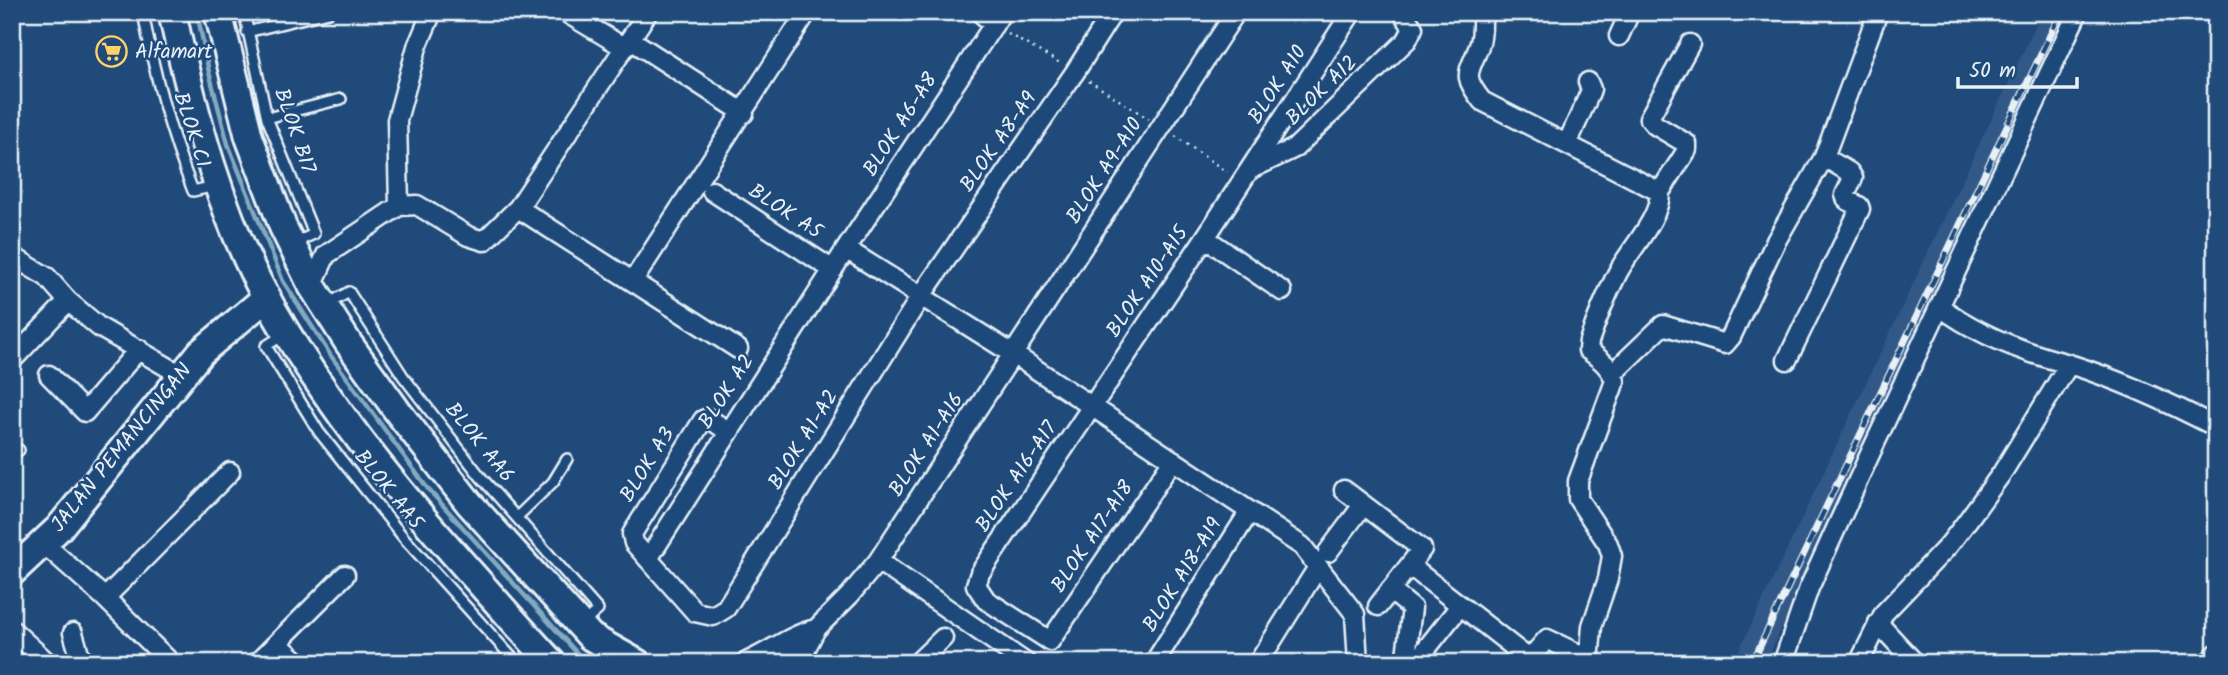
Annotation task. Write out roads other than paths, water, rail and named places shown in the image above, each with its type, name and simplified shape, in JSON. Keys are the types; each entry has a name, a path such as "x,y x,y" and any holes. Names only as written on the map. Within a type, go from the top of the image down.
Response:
{"street":[{"path":"172,12 199,127 242,246 269,302 361,440 421,517 543,657"},
{"path":"218,12 249,137 292,244 318,296 398,412 456,488 591,636 637,663"},
{"path":"399,206 397,120 417,47 432,12"},
{"path":"565,12 628,44 744,113"},
{"path":"318,296 326,255 399,206 417,205 468,236 484,242 518,208 648,12"},
{"path":"634,281 807,12"},
{"path":"980,12 998,19"},
{"name":"BLOK A8-A9","path":"921,296 1076,72 1112,12"},
{"name":"BLOK A9-A10","path":"1013,354 1236,12"},
{"name":"BLOK A10","path":"1245,176 1352,12"},
{"name":"BLOK A12","path":"1245,176 1295,148 1407,40 1413,28 1402,12"},
{"path":"1482,12 1480,44 1469,66 1469,85 1482,102 1660,192"},
{"path":"1619,36 1630,12"},
{"path":"1613,373 1663,325 1725,344 1731,337 1776,241 1824,157 1878,12"},
{"path":"1783,663 1809,588 2078,12"},
{"name":"BLOK A6-A8","path":"846,249 998,19"},
{"path":"1410,566 1528,661 1547,639 1589,661 1592,626 1608,579 1612,556 1608,544 1578,499 1578,481 1615,381 1613,373 1605,363 1588,350 1589,341 1617,272 1656,213 1660,192 1688,150 1687,144 1654,125 1649,118 1690,44"},
{"path":"1567,144 1591,89 1588,82"},
{"path":"1787,360 1860,209 1847,200 1845,195 1853,177 1824,157"},
{"name":"BLOK A10-A15","path":"1091,406 1245,176"},
{"name":"BLOK A5","path":"712,191 833,270"},
{"path":"518,208 738,349"},
{"path":"1205,239 1282,291"},
{"path":"846,249 1013,354 1302,546 1355,614 1358,663"},
{"name":"BLOK A2","path":"648,559 846,249"},
{"path":"12,257 47,277 99,327 181,375"},
{"name":"BLOK A1-A2","path":"648,559 695,612 713,616 726,608 921,296"},
{"path":"16,356 68,300"},
{"name":"JALAN PEMANCINGAN","path":"12,572 59,528 201,352 269,302"},
{"path":"1939,306 1982,334 2044,358 2097,373 2170,403 2216,427"},
{"path":"49,375 85,412 139,349"},
{"name":"BLOK A1-A16","path":"782,663 806,648 816,629 849,596 878,561 1013,354"},
{"path":"1859,663 1884,613 1948,546 2003,473 2069,364"},
{"name":"BLOK A16-A17","path":"1050,641 986,600 976,585 980,573 1091,406"},
{"name":"BLOK A3","path":"648,559 634,543 632,534 703,420 708,418 729,432"},
{"name":"BLOK A17-A18","path":"1050,641 1173,460"},
{"path":"105,598 230,472"},
{"path":"421,517 456,488"},
{"path":"1344,490 1422,549 1378,606"},
{"path":"1328,552 1363,505"},
{"name":"BLOK A18-A19","path":"1154,663 1250,511"},
{"path":"42,542 172,663"},
{"path":"878,561 1026,663"},
{"path":"1258,663 1318,567"},
{"path":"257,663 345,575"},
{"path":"1390,590 1412,608 1406,656 1414,663 1460,606"},
{"path":"1878,623 1915,663"},
{"path":"754,661 800,633 816,629"},
{"path":"12,630 48,663"},
{"path":"73,633 82,663"},
{"path":"917,663 943,638"},
{"path":"276,643 299,663"},
{"path":"2209,663 2216,654"}],"lane":[{"name":"BLOK C1","path":"143,12 152,64 178,153 193,191 219,186"},
{"name":"BLOK B17","path":"244,12 267,118 314,234 292,244"},
{"path":"247,32 329,12"},
{"path":"267,118 341,99"},
{"name":"BLOK AA6","path":"318,296 349,292 403,376 480,476 598,610 581,625"},
{"name":"BLOK AA5","path":"287,332 265,346 319,432 404,538 517,663"},
{"path":"517,517 553,482 568,459"}],"waterway":[{"path":"197,12 228,144 283,281 331,356 428,489 586,663"}],"railway":[{"path":"1752,663 2061,12"}],"place":[{"name":"Alfamart","path":"112,52"}]}
